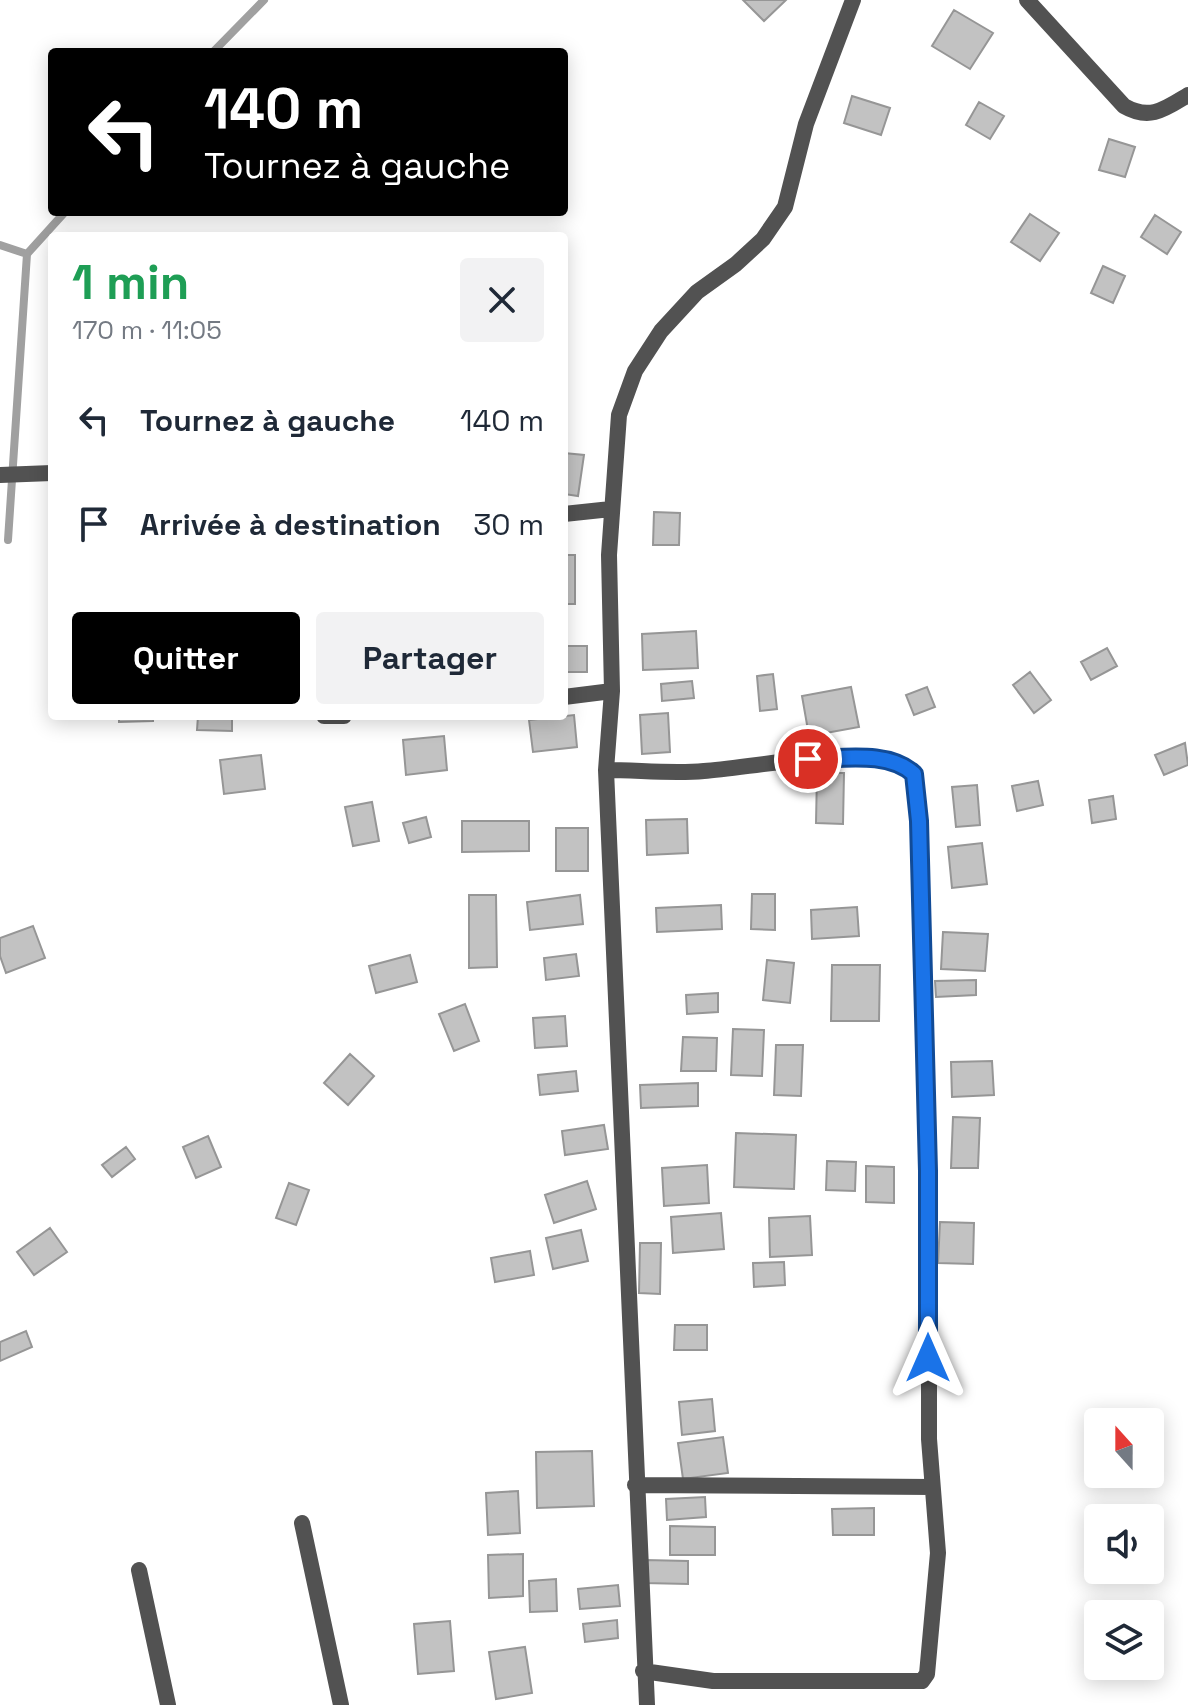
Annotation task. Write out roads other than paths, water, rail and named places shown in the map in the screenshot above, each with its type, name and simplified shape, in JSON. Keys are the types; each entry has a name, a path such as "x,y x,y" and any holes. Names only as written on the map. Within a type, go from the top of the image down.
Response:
{"street":[{"path":"647,1705 643,1671 606,770 612,691 611,509 619,415 635,371 661,331 697,292 736,264 763,239 785,207 806,124 853,0"},
{"path":"1027,0 1124,106 1139,115 1155,114 1188,95"},
{"path":"0,475 48,473"},
{"path":"568,514 611,509"},
{"path":"568,696 612,691"},
{"path":"606,770 702,772 808,759 880,759 902,764 914,774 919,821 932,1487 938,1553 931,1652 922,1681 713,1681 643,1671"},
{"path":"635,1485 932,1487"},
{"path":"302,1523 341,1705"},
{"path":"139,1570 168,1705"}],"waterway":[{"path":"217,48 264,0"},
{"path":"8,540 27,254 61,216"},
{"path":"0,245 27,254"}]}
